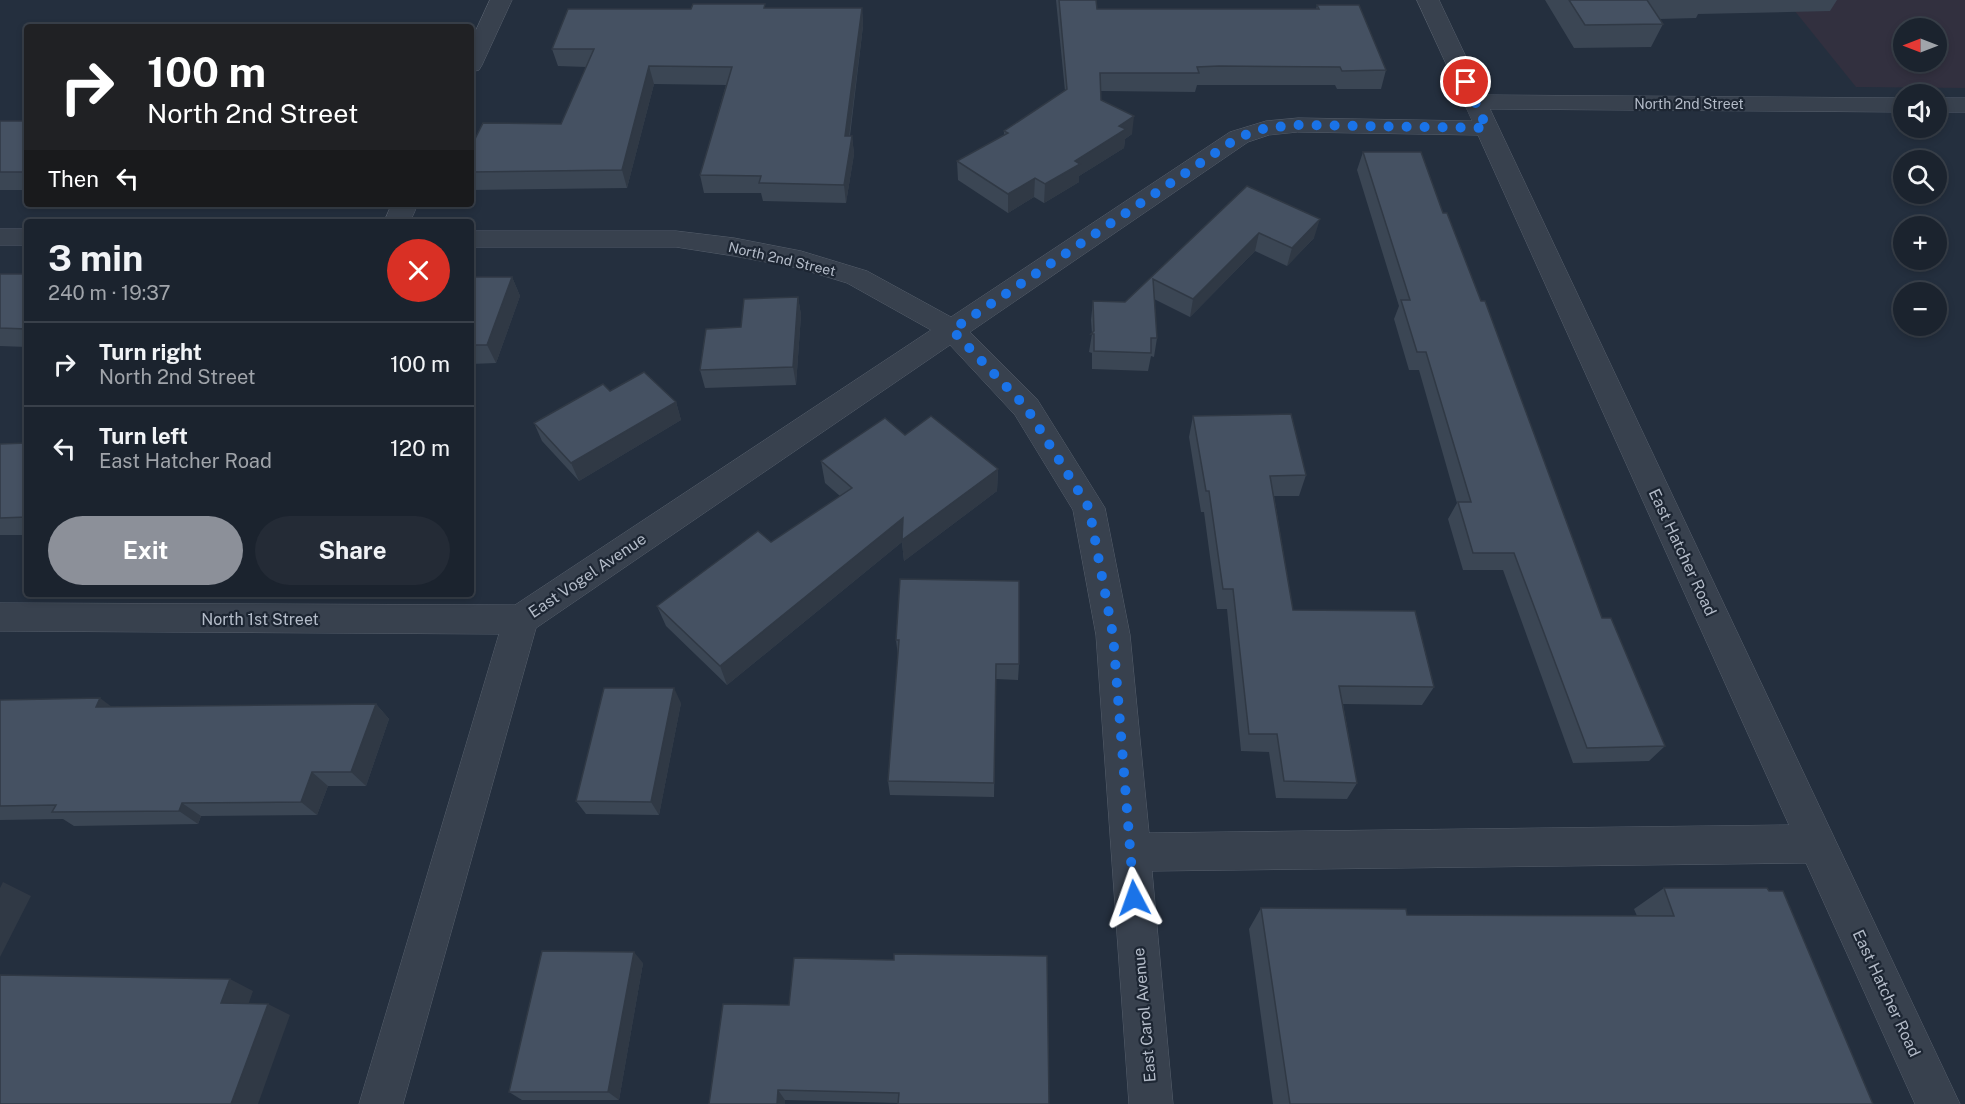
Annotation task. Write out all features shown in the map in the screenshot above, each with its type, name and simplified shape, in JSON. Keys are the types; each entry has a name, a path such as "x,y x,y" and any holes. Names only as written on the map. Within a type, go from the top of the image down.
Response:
{"street":[{"path":"474,58 501,0"},
{"name":"East Hatcher Road","path":"1428,0 1938,1104"},
{"name":"North 2nd Street","path":"474,239 676,239 734,247 801,260 857,277 911,305 952,330 1239,137 1266,128 1481,115 1893,105"},
{"path":"1947,105 1965,105"},
{"path":"0,237 24,237"},
{"name":"East Vogel Avenue","path":"381,1104 520,620 952,330"},
{"name":"East Carol Avenue","path":"952,330 1026,407 1089,508 1113,635 1151,1104"},
{"name":"North 1st Street","path":"0,617 520,620"},
{"path":"1131,852 1819,844"}],"shaded area":[{"path":"1786,0 1965,0 1965,88 1947,88 1947,84 1893,84 1893,87 1856,87"}],"building":[{"path":"1059,0 1096,0 1097,9 1319,9 1317,5 1359,5 1386,70 1342,71 1340,67 1219,66 1197,67 1199,73 1100,73 1101,100 1134,116 1119,126 1126,129 1075,161 1080,164 1045,184 1035,178 1008,194 957,161 1008,133 1004,131 1067,89"},
{"path":"1569,0 1647,0 1663,24 1585,25"},
{"path":"693,4 765,4 764,8 862,8 845,136 852,136 844,185 759,183 761,176 700,175 732,67 649,66 622,170 474,172 474,141 483,123 561,124 594,49 552,49 568,9 691,9"},
{"path":"0,121 24,121 24,172 0,172"},
{"path":"1363,152 1421,152 1443,213 1447,213 1481,301 1485,301 1602,618 1611,618 1665,746 1587,748 1514,553 1473,553 1458,502 1471,502 1426,352 1417,352 1401,300 1410,300"},
{"path":"1247,186 1320,219 1292,248 1259,233 1193,299 1153,279 1157,338 1151,338 1151,353 1094,351 1094,334 1091,334 1094,331 1093,301 1125,302"},
{"path":"0,274 24,274 24,329 0,328"},
{"path":"474,277 512,277 487,345 474,345"},
{"path":"798,297 793,367 700,370 706,329 741,327 744,299"},
{"path":"644,372 676,402 571,463 534,423 603,384 610,391"},
{"path":"1291,414 1306,475 1270,476 1293,610 1415,611 1434,687 1339,686 1357,783 1284,781 1277,734 1249,734 1233,589 1223,589 1209,491 1206,491 1193,416"},
{"path":"931,416 998,469 902,540 903,518 720,666 657,606 758,531 771,542 852,488 821,461 885,418 905,435"},
{"path":"24,443 24,517 0,518 0,444"},
{"path":"900,579 1019,581 1019,664 996,664 994,783 888,781 899,640 896,640"},
{"path":"604,688 674,688 651,802 576,801"},
{"path":"100,698 96,707 376,704 351,772 312,772 301,802 182,803 179,811 52,812 56,805 0,806 0,700"},
{"path":"1664,888 1767,888 1769,891 1783,891 1873,1104 1290,1104 1261,908 1406,909 1407,915 1674,916"},
{"path":"542,951 634,952 608,1092 509,1092"},
{"path":"894,954 1047,956 1049,1104 898,1104 899,1093 778,1090 777,1104 709,1104 723,1004 789,1005 794,958 894,960"},
{"path":"0,975 230,979 221,1003 268,1004 231,1104 0,1104"}],"route":[{"path":"1134,898 1113,635 1089,508 1026,407 952,330 1239,137 1266,128 1298,125 1487,128 1466,82"}]}
